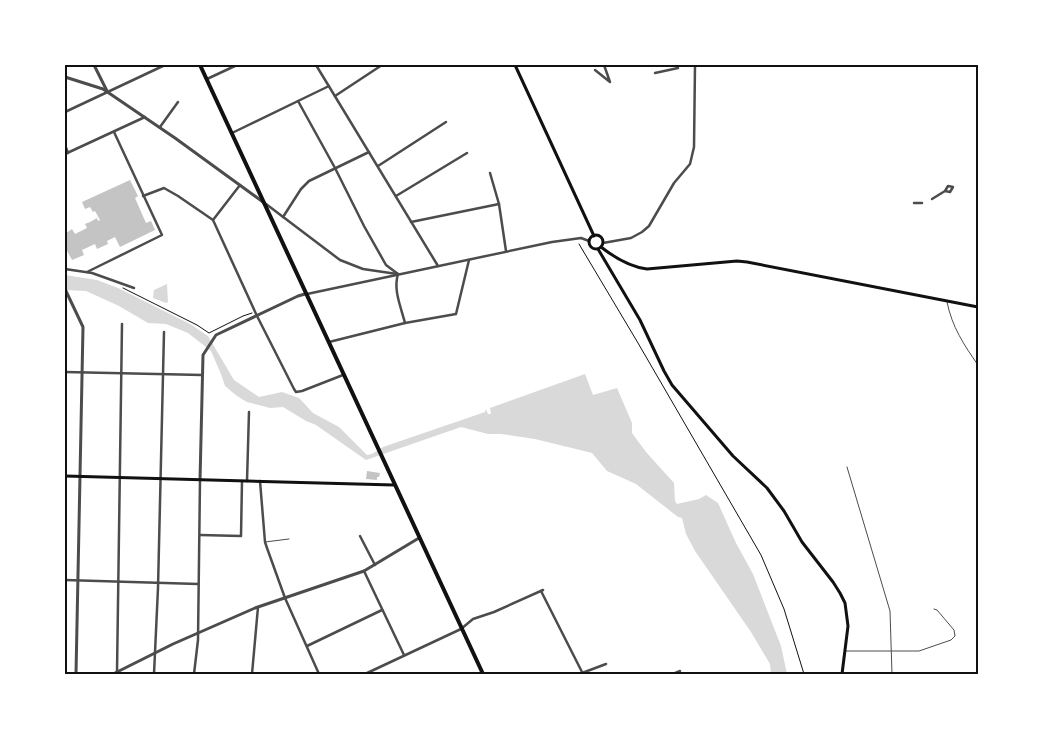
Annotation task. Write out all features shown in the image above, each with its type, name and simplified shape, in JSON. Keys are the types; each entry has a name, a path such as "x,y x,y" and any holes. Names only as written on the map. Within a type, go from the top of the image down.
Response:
{"main road":[{"path":"200,65 483,674"},
{"path":"515,65 594,236"},
{"path":"594,236 589,241 591,247 600,246 611,255 638,268 647,269 736,261 748,262 978,307"},
{"path":"594,236 600,237 600,246 672,385 733,456 767,488 784,511 802,542 840,593 847,614 848,626 842,674"},
{"path":"65,476 394,485"}],"street":[{"path":"94,65 108,92"},
{"path":"65,112 165,65"},
{"path":"207,79 237,65"},
{"path":"316,65 438,266"},
{"path":"335,96 382,65"},
{"path":"596,70 610,82 604,65"},
{"path":"600,246 631,238 649,226 674,182 690,164 694,148 695,65"},
{"path":"655,73 678,68"},
{"path":"65,77 108,92 160,127 283,216 340,260 363,269 398,274"},
{"path":"232,133 328,86"},
{"path":"298,101 386,265 398,274"},
{"path":"160,127 178,102"},
{"path":"65,145 67,154 145,117"},
{"path":"377,166 446,122"},
{"path":"87,272 162,236 114,132"},
{"path":"283,216 301,188 309,181 369,152"},
{"path":"396,196 467,153"},
{"path":"490,173 499,204 506,251"},
{"path":"213,220 240,185"},
{"path":"143,196 164,188 213,220 255,315 296,392 343,375"},
{"path":"932,199 945,191"},
{"path":"914,203 922,203"},
{"path":"411,222 499,204"},
{"path":"194,674 198,634 203,355 216,335 255,315 305,294 506,251 581,238 589,241"},
{"path":"328,342 405,323 456,314 469,260"},
{"path":"65,269 102,276 134,288"},
{"path":"398,274 396,282 397,294 405,323"},
{"path":"66,293 83,327 76,674"},
{"path":"122,324 118,582 114,673 258,607 364,570 419,538"},
{"path":"154,674 164,332"},
{"path":"65,372 202,375"},
{"path":"247,481 249,412"},
{"path":"200,535 241,536 242,481"},
{"path":"260,481 265,542 285,598 319,674"},
{"path":"360,536 375,565"},
{"path":"364,570 404,655"},
{"path":"65,580 198,584"},
{"path":"365,674 461,628 473,618 494,612 542,591 582,674 606,664"},
{"path":"252,674 258,607"},
{"path":"307,646 382,610"},
{"path":"315,674 316,668"},
{"path":"673,674 681,673"}],"lane":[{"path":"947,301 958,336 978,365"},
{"path":"847,467 890,611 892,674"},
{"path":"265,542 289,539"},
{"path":"845,651 923,650 954,639 954,630 934,609"}],"path":[{"path":"579,244 757,547 784,608 804,674"},
{"path":"120,287 197,325 209,333 249,313 255,315"}],"shaded area":[{"path":"65,275 97,280 118,288 190,324 208,336 234,380 259,397 282,392 299,398 313,413 339,427 367,455 383,447 485,412 486,409 488,414 491,414 490,408 585,374 593,395 617,388 632,423 632,433 646,452 674,483 675,501 677,504 699,499 706,495 718,503 736,543 753,574 781,646 787,674 771,674 770,664 751,632 695,551 686,534 682,518 678,517 636,484 607,471 592,453 535,439 488,434 461,427 366,460 316,425 283,407 270,408 247,402 237,396 225,386 211,351 188,333 166,324 148,323 119,306 86,291 65,290"},
{"path":"167,284 168,302 153,298 154,290"}],"building":[{"path":"130,180 138,196 135,198 146,223 151,221 155,230 120,247 115,237 107,241 108,244 97,249 95,244 82,250 84,255 72,260 65,247 65,234 72,229 75,234 87,228 85,224 97,218 98,221 100,220 95,211 93,212 90,207 85,209 82,202"},
{"path":"367,471 380,473 377,480 366,479"}]}
